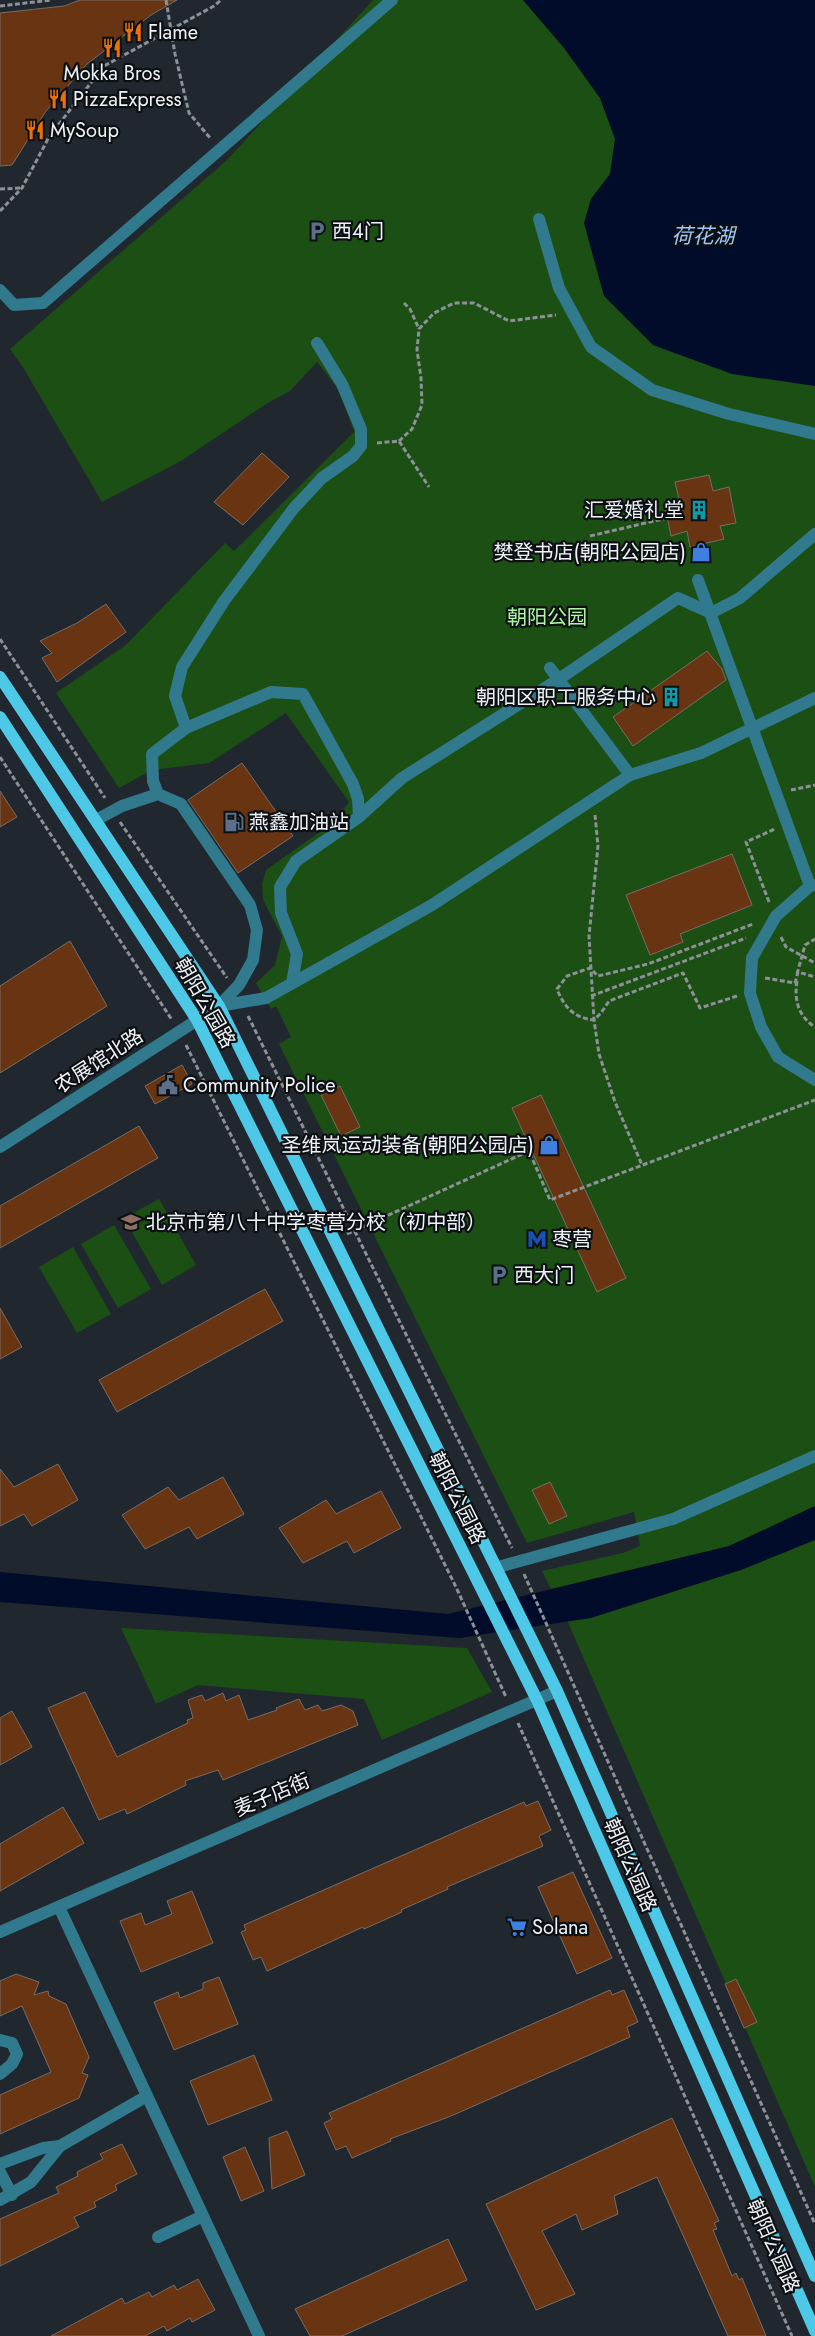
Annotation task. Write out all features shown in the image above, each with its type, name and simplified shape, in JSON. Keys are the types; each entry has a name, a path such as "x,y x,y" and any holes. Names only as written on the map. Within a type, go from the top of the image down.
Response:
{"main road":[{"name":"朝阳公园路","path":"0,677 219,1006 538,1650 815,2276"},
{"name":"朝阳公园路","path":"0,717 197,1020 537,1700 815,2331"}],"street":[{"path":"0,290 14,305 44,303 392,0"},
{"path":"540,219 559,288 591,346 652,390 729,414 815,434"},
{"path":"186,728 175,696 182,667 224,601 294,508 322,478 353,456 361,446 361,428 342,384 317,342"},
{"path":"711,613 740,598 815,534"},
{"path":"698,580 787,824 813,886 773,921 752,958 750,993 761,1027 778,1057 815,1080"},
{"path":"292,983 297,954 281,913 280,887 296,861 359,817 402,778 559,679 678,598 711,613"},
{"path":"550,668 630,776"},
{"path":"158,794 153,781 152,754 186,728 271,692 303,694 352,784 358,799 359,817"},
{"path":"219,1006 266,998 432,905 630,776 701,753 815,698"},
{"path":"96,820 122,806 158,794 181,804 250,906 257,930 253,960 239,985 219,1006"},
{"name":"农展馆北路","path":"0,1147 219,1006"},
{"path":"500,1572 673,1519 726,1498 815,1456"},
{"name":"麦子店街","path":"0,1932 513,1712 557,1691"},
{"path":"59,1907 259,2336"},
{"path":"0,2040 12,2043 17,2054 12,2064 0,2074"},
{"path":"0,2200 12,2195 31,2182 60,2146 147,2096"},
{"path":"0,2164 43,2148 60,2146"},
{"path":"0,2172 12,2195"},
{"path":"158,2237 203,2216"}],"path":[{"path":"0,6 52,0"},
{"path":"166,0 175,54 189,113 220,150"},
{"path":"0,211 22,188 49,137 104,66 214,6 221,0"},
{"path":"0,189 22,188"},
{"path":"377,444 399,441 412,429 422,405 422,378 417,350 419,329 410,309 404,303"},
{"path":"419,329 434,314 454,303 474,303 509,321 555,315 574,316"},
{"path":"399,441 429,487"},
{"path":"590,536 668,518"},
{"name":"朝阳公园路","path":"0,757 180,1031 456,1587 792,2336"},
{"path":"776,794 815,785"},
{"path":"594,800 598,846 589,936 591,996 594,1020 599,1054 615,1102 642,1165"},
{"path":"773,921 746,842 787,824"},
{"path":"590,968 598,976 648,964 773,921"},
{"path":"591,996 748,937 773,921"},
{"path":"784,932 781,938 786,947 815,963"},
{"path":"594,1020 609,1000 684,973 700,1008 758,991 760,977 795,983 805,945 815,939"},
{"path":"590,968 567,976 557,989 562,1003 575,1015 594,1020"},
{"path":"798,972 815,977"},
{"path":"798,972 794,996 804,1019 815,1027"},
{"path":"335,1238 356,1231 529,1151 550,1200 815,1100"},
{"name":"朝阳公园路","path":"528,1583 815,2224"}],"green space":[{"name":"朝阳公园","path":"373,0 815,0 815,2187 569,1625 542,1571 623,1553 640,1546 634,1512 527,1543 279,1044 291,1037 276,1006 271,1009 256,983 275,965 282,936 263,900 262,884 266,870 334,822 349,802 286,713 209,763 152,770 119,788 56,693 126,645 225,543 234,551 354,432 339,390 317,362 290,391 266,404 181,461 102,502 24,369 10,349 227,160"},
{"path":"159,1199 196,1265 162,1285 124,1218"},
{"path":"114,1225 151,1289 118,1308 81,1244"},
{"path":"73,1247 111,1314 77,1333 39,1267"},
{"path":"121,1628 467,1648 492,1692 382,1740 364,1699 198,1685 156,1704"}],"water":[{"name":"荷花湖","path":"523,0 815,0 815,386 732,374 653,345 604,296 584,223 591,199 610,174 615,139 600,98 564,48"},
{"path":"815,1506 815,1540 741,1570 591,1618 459,1638 0,1602 0,1572 448,1614 729,1546"}],"building":[{"path":"80,0 177,0 151,15 87,64 46,111 12,165 0,166 0,13 64,6"},
{"path":"262,453 289,477 243,525 214,502"},
{"name":"汇爱婚礼堂","path":"709,475 713,491 729,487 736,523 720,526 724,539 690,547 687,531 671,536 664,502 679,499 675,482"},
{"path":"106,604 126,632 57,682 42,658 52,653 40,641 77,623"},
{"name":"朝阳区职工服务中心","path":"707,651 722,669 726,680 633,746 613,717"},
{"name":"燕鑫加油站","path":"242,763 293,836 238,873 188,800"},
{"path":"0,791 17,817 0,827"},
{"path":"732,854 752,905 680,934 683,942 650,955 626,895"},
{"path":"70,941 107,1006 0,1073 0,986"},
{"name":"Community Police","path":"182,1065 192,1084 155,1104 145,1086"},
{"path":"340,1086 360,1127 341,1136 321,1095"},
{"path":"541,1095 626,1278 597,1292 512,1108"},
{"path":"139,1126 158,1158 0,1248 0,1206"},
{"path":"265,1289 283,1321 117,1412 99,1380"},
{"path":"0,1308 22,1347 0,1359"},
{"path":"58,1464 78,1500 32,1526 24,1514 0,1526 0,1469 14,1487"},
{"path":"223,1477 244,1514 197,1539 189,1527 145,1549 122,1515 168,1487 179,1500"},
{"path":"550,1482 567,1516 549,1524 532,1490"},
{"path":"381,1491 401,1528 354,1553 347,1541 303,1563 279,1528 326,1500 336,1514"},
{"path":"85,1692 117,1757 188,1723 187,1720 193,1718 188,1700 202,1695 205,1701 223,1693 226,1701 239,1695 248,1720 277,1710 276,1708 299,1699 305,1710 318,1705 322,1711 341,1705 353,1711 358,1725 223,1780 218,1770 185,1781 186,1785 127,1814 125,1809 99,1820 48,1708"},
{"path":"12,1711 32,1747 0,1765 0,1718"},
{"path":"538,1801 551,1830 539,1836 543,1846 447,1887 448,1889 401,1910 402,1912 364,1929 363,1927 267,1971 261,1957 253,1960 241,1932 246,1930 244,1925 524,1802 526,1806"},
{"path":"63,1807 84,1843 0,1891 0,1844"},
{"path":"573,1872 612,1958 577,1974 538,1887"},
{"path":"192,1891 213,1943 141,1972 120,1921 141,1913 145,1925 172,1914 167,1901"},
{"path":"16,1974 39,1982 34,1995 48,1991 49,1996 66,2004 89,2057 82,2073 88,2075 79,2098 0,2134 0,2095 51,2072 22,2006 0,2016 0,1981"},
{"path":"219,1977 238,2024 174,2050 154,2002 178,1992 180,1998 203,1989 203,1983"},
{"path":"736,1979 757,2022 744,2028 725,1984"},
{"path":"610,1990 612,1995 624,1990 638,2022 627,2027 630,2037 451,2116 390,2139 391,2141 352,2158 346,2146 336,2150 324,2123 332,2119 329,2113"},
{"path":"254,2055 272,2100 208,2125 190,2081"},
{"path":"672,2118 719,2221 714,2223 717,2229 713,2230 732,2276 736,2273 739,2280 742,2278 766,2336 728,2336 657,2177 614,2196 618,2214 582,2230 576,2214 542,2231 575,2294 536,2310 486,2204"},
{"path":"287,2131 305,2175 272,2189 269,2138"},
{"path":"122,2144 137,2174 115,2185 117,2190 94,2202 96,2207 74,2217 79,2227 0,2266 0,2219 59,2193 56,2187 78,2176 77,2172 103,2159 100,2154"},
{"path":"245,2147 264,2191 241,2201 223,2157"},
{"path":"448,2239 467,2280 342,2336 310,2336 295,2309"},
{"path":"198,2279 215,2310 192,2322 190,2318 167,2331 164,2326 145,2336 51,2336 122,2298 125,2304 149,2292 152,2297 174,2285 177,2290"}],"place":[{"name":"Flame","path":"133,32"},
{"name":"Mokka Bros","path":"112,48"},
{"name":"PizzaExpress","path":"58,99"},
{"name":"MySoup","path":"35,130"},
{"name":"西4门","path":"317,231"},
{"name":"汇爱婚礼堂","path":"699,510"},
{"name":"樊登书店(朝阳公园店)","path":"701,552"},
{"name":"朝阳区职工服务中心","path":"671,697"},
{"name":"燕鑫加油站","path":"234,822"},
{"name":"Community Police","path":"168,1085"},
{"name":"圣维岚运动装备(朝阳公园店)","path":"549,1145"},
{"name":"北京市第八十中学枣营分校（初中部）","path":"131,1222"},
{"name":"枣营","path":"537,1239"},
{"name":"西大门","path":"499,1275"},
{"name":"Solana","path":"517,1927"}]}
